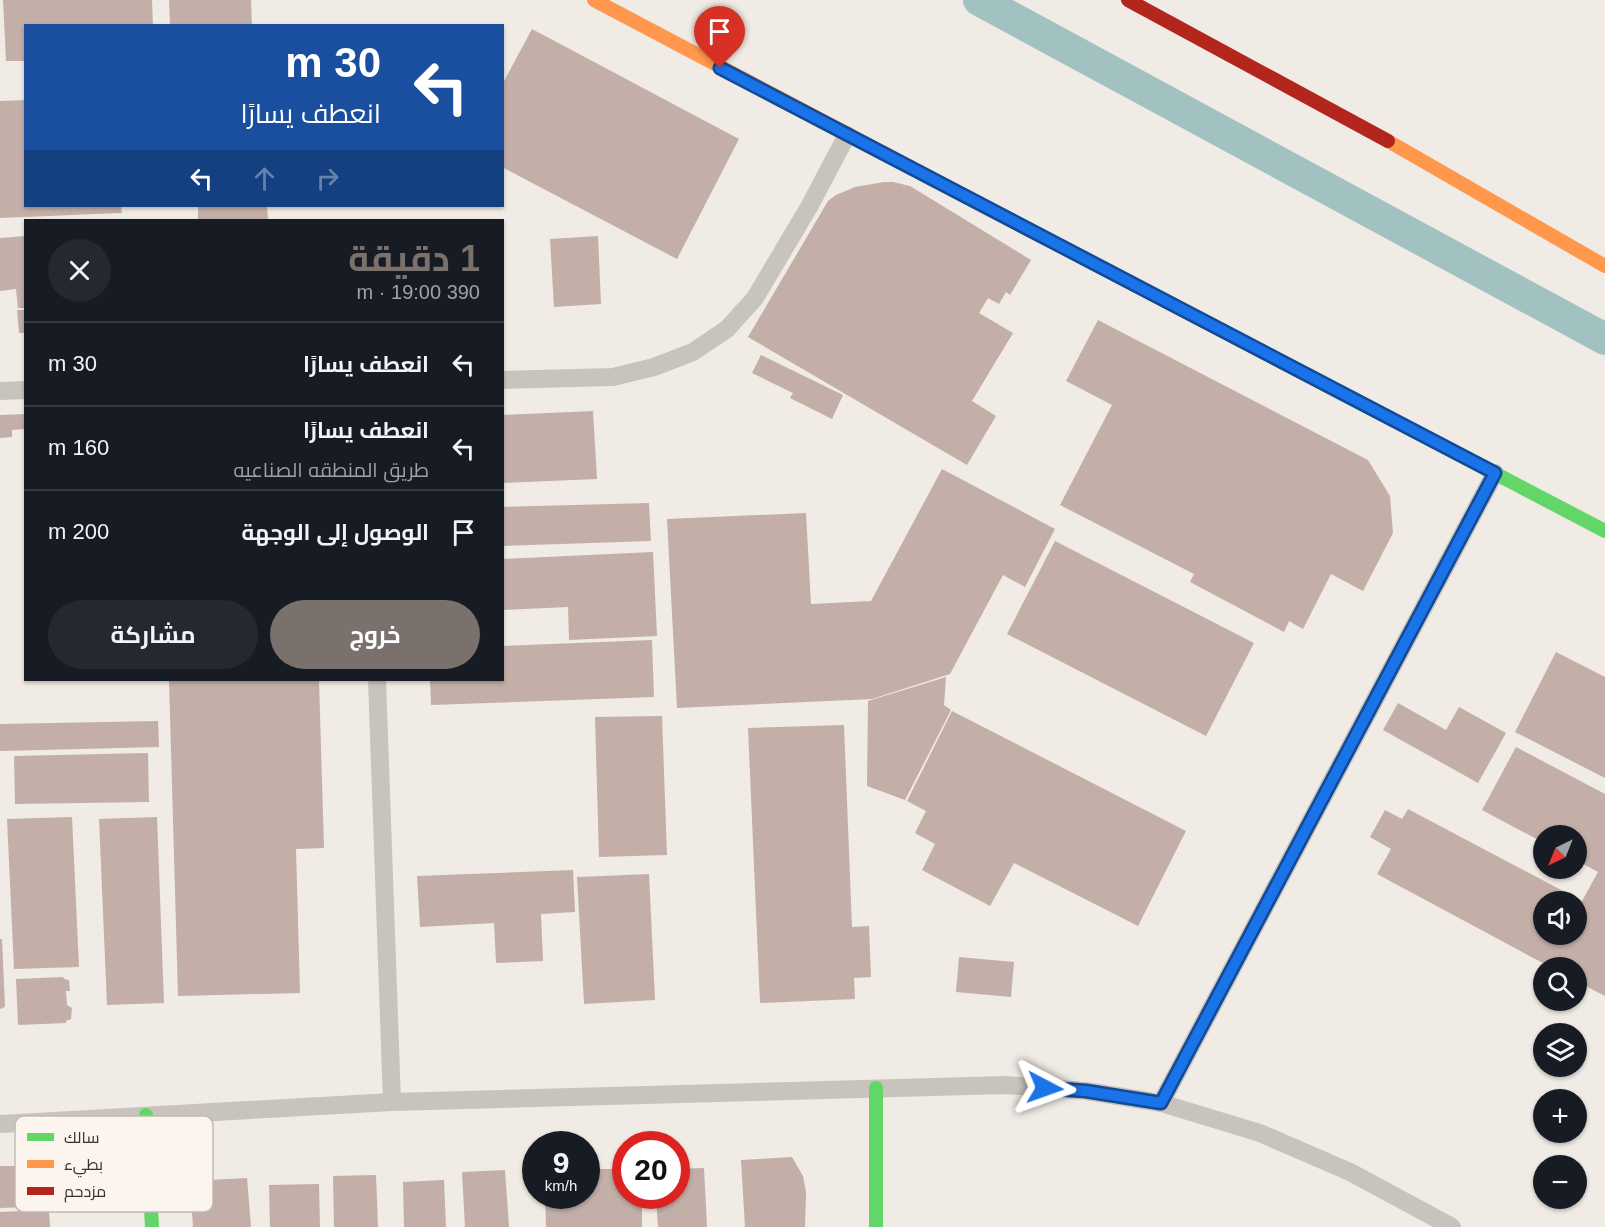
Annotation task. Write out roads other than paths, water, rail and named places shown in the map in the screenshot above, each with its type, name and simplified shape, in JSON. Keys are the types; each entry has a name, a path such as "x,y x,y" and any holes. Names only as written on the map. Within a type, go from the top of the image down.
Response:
{"main road":[{"path":"594,0 847,135 1605,531"},
{"path":"1128,0 1534,224 1605,266"},
{"path":"876,1088 876,1227"},
{"path":"151,1212 152,1227"}],"lane":[{"path":"504,380 613,377 654,367 693,352 727,328 755,298 809,207 847,135"},
{"path":"0,391 24,390"},
{"path":"1161,1103 1495,473"},
{"path":"378,681 392,1102"},
{"path":"130,1116 392,1102 876,1088 1005,1085 1086,1091 1161,1103 1260,1133 1350,1172 1452,1227"},
{"path":"0,1124 15,1123"}],"waterway":[{"path":"979,0 1605,339"}]}
